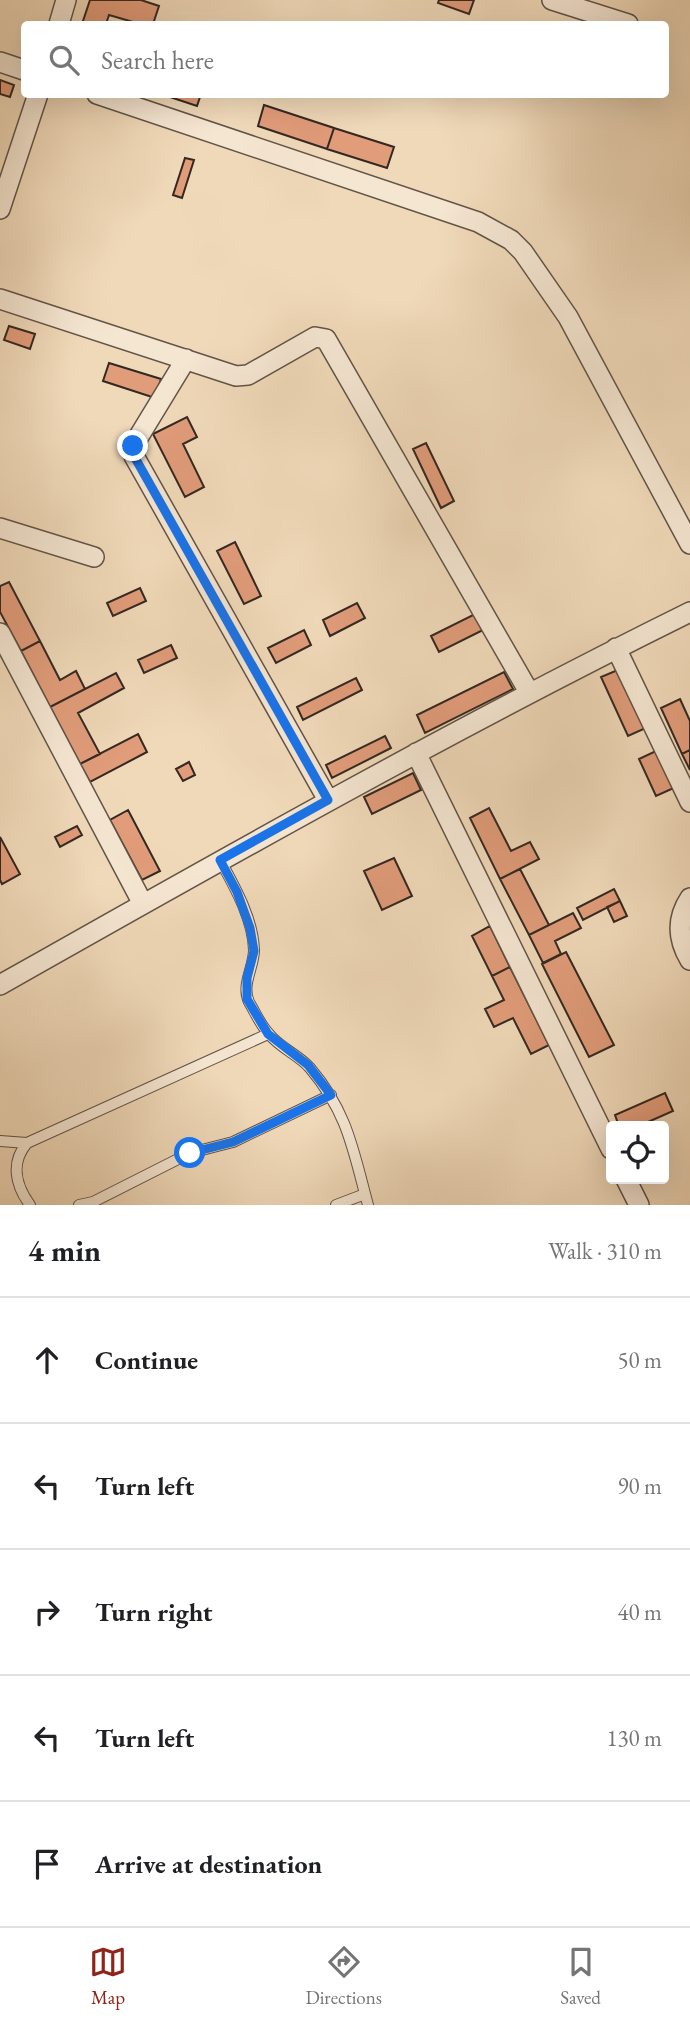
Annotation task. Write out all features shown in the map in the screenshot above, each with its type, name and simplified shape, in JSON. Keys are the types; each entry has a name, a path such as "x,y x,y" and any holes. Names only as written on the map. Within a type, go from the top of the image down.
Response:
{"street":[{"path":"60,21 66,0"},
{"path":"552,0 618,21"},
{"path":"0,62 21,69"},
{"path":"0,209 37,98"},
{"path":"109,98 478,222 511,240 523,252 568,317 690,544"},
{"path":"0,299 236,376 248,375 315,337 326,339 529,692"},
{"path":"186,359 133,446 134,456 328,800"},
{"path":"0,528 94,558"},
{"path":"0,985 328,800 529,692 690,612"},
{"path":"0,633 143,904"},
{"path":"617,648 690,802"},
{"path":"416,754 606,1139"},
{"path":"690,898 679,926 681,946 690,960"},
{"path":"628,1184 639,1205"}],"lane":[{"path":"220,860 237,892 250,928 254,951 247,978 247,999 268,1034 308,1065 331,1095 346,1123 367,1200 336,1205"},
{"path":"30,1205 21,1191 16,1167 19,1152 27,1143 268,1034"},
{"path":"79,1205 93,1203 160,1166 190,1153 233,1142 331,1095"},
{"path":"0,1141 27,1143"}],"building":[{"path":"90,0 141,0 159,6 154,21 130,21 109,15 107,21 83,21"},
{"path":"439,0 474,0 469,14 438,3"},
{"path":"0,80 14,85 10,97 0,94"},
{"path":"173,98 200,98 197,106"},
{"path":"264,105 334,128 327,149 258,126"},
{"path":"334,128 394,147 387,168 327,149"},
{"path":"185,158 194,160 182,198 173,195"},
{"path":"9,326 35,334 30,349 4,340"},
{"path":"109,363 161,379 155,398 103,381"},
{"path":"187,417 197,437 183,444 204,487 185,497 153,434"},
{"path":"426,443 454,501 441,508 413,449"},
{"path":"235,542 261,596 244,604 217,551"},
{"path":"9,582 40,641 21,651 0,612 0,586"},
{"path":"140,588 146,601 113,616 107,603"},
{"path":"357,603 365,618 330,636 323,620"},
{"path":"475,614 483,630 439,652 431,636"},
{"path":"304,630 311,645 276,663 268,648"},
{"path":"40,641 60,680 76,671 85,689 50,707 21,651"},
{"path":"171,645 177,658 144,673 138,660"},
{"path":"620,669 648,727 628,736 601,677"},
{"path":"504,672 513,689 425,733 417,715"},
{"path":"116,673 124,688 78,713 100,754 80,764 50,707"},
{"path":"356,678 362,690 303,720 297,707"},
{"path":"680,699 690,721 690,750 682,754 661,708"},
{"path":"138,734 147,752 90,782 80,764"},
{"path":"385,736 391,748 332,778 326,765"},
{"path":"658,750 676,787 656,796 639,759"},
{"path":"690,750 690,770 682,754"},
{"path":"189,762 195,775 183,781 176,769"},
{"path":"413,773 421,790 372,814 364,797"},
{"path":"489,808 511,851 530,842 539,859 500,879 470,818"},
{"path":"128,810 160,871 142,880 110,820"},
{"path":"77,826 82,835 60,847 55,837"},
{"path":"0,837 20,874 2,884 0,880"},
{"path":"394,858 412,896 382,910 364,871"},
{"path":"520,869 549,925 529,935 500,879"},
{"path":"614,889 620,901 583,920 577,908"},
{"path":"620,901 627,916 614,922 607,907"},
{"path":"573,913 581,928 555,941 561,954 543,963 529,935"},
{"path":"490,926 510,967 492,976 472,936"},
{"path":"566,952 614,1045 589,1057 542,964"},
{"path":"510,967 549,1045 531,1054 513,1018 494,1027 485,1009 504,1000 492,976"},
{"path":"665,1093 673,1111 650,1121 617,1121 615,1115"}],"route":[{"path":"133,446 134,456 328,800 220,860 237,892 250,928 254,951 247,978 247,999 268,1034 308,1065 331,1095 233,1142 190,1153"}]}
